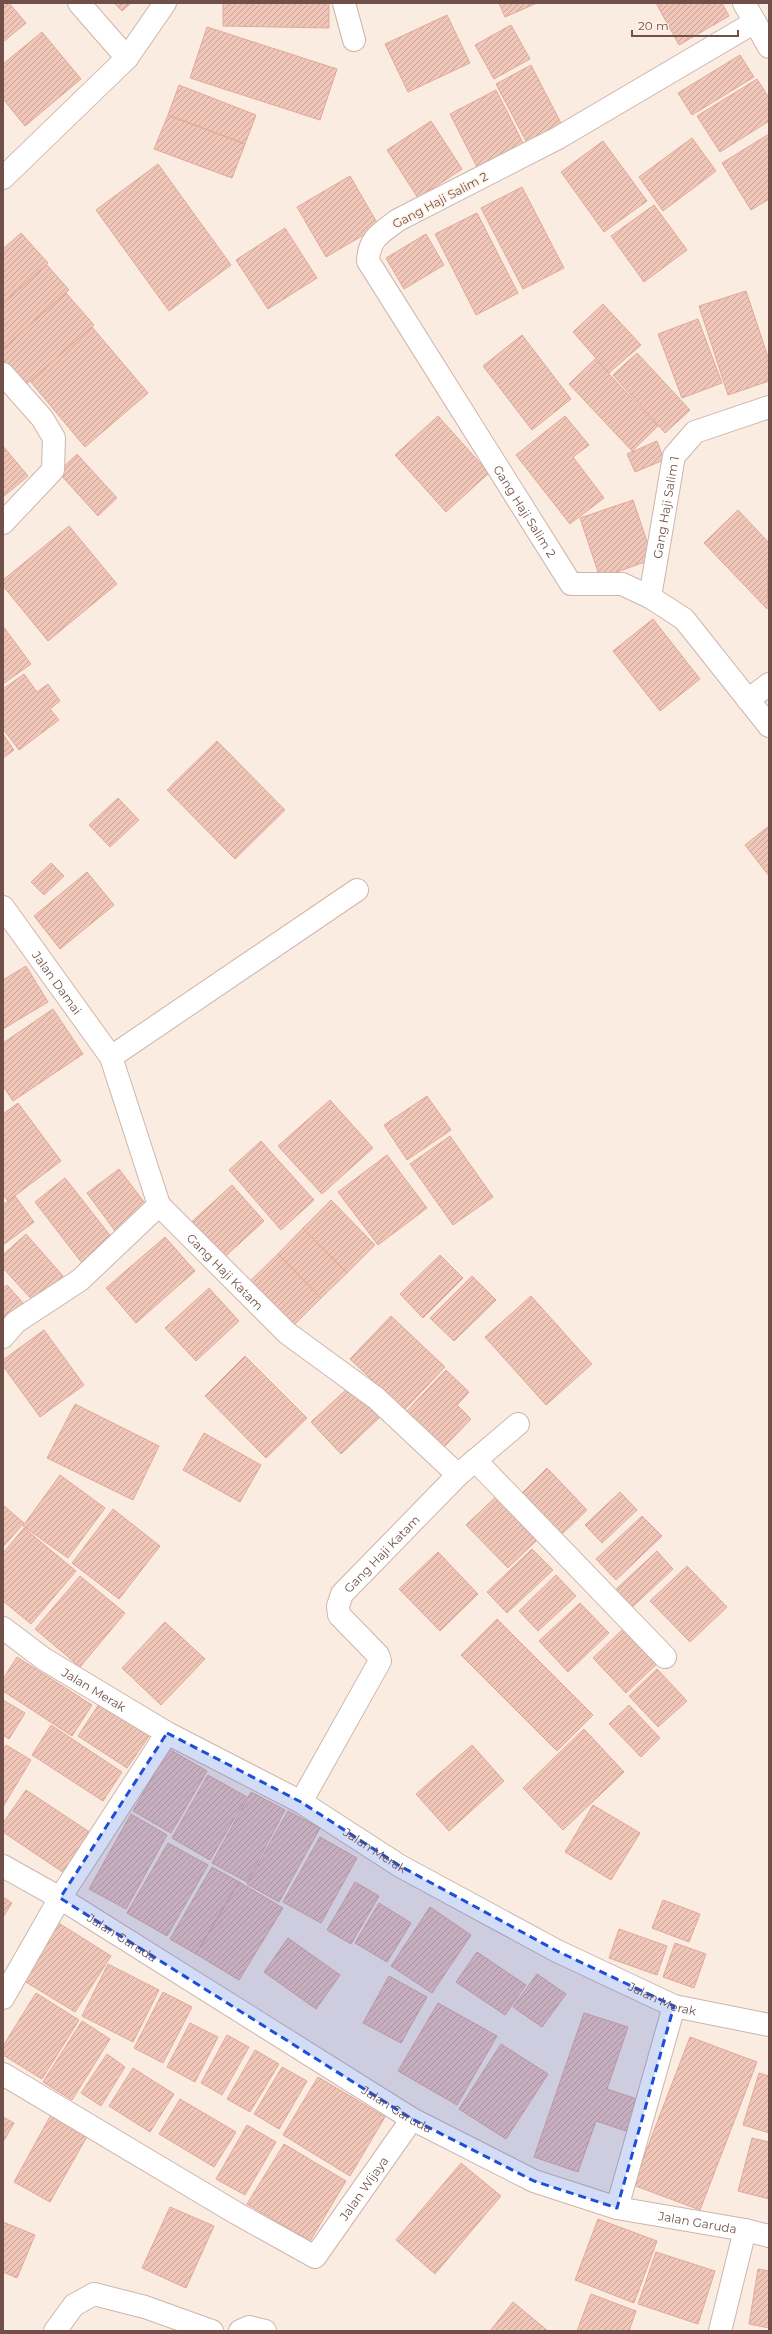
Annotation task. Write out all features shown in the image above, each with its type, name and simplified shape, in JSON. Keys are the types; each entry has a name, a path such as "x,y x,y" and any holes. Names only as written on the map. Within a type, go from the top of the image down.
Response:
{"street":[{"path":"79,3 127,58"},
{"path":"3,178 127,58 165,3"},
{"path":"344,3 354,40"},
{"path":"744,3 769,47"},
{"name":"Gang Haji Salim 2","path":"650,597 622,584 571,584 368,261 369,247 378,236 398,220 558,138 755,22"},
{"path":"3,374 42,418 54,438 53,470 3,523"},
{"name":"Gang Haji Salim 1","path":"650,597 674,456 695,432 769,407"},
{"path":"650,597 684,619 769,726"},
{"path":"748,700 769,684"},
{"path":"111,1058 357,890"},
{"name":"Jalan Damai","path":"3,907 62,986 111,1058 159,1205"},
{"path":"3,1337 16,1322 80,1280 159,1205"},
{"name":"Gang Haji Katam","path":"159,1205 287,1333 376,1398 458,1475"},
{"name":"Gang Haji Katam","path":"300,1802 380,1660 378,1655 339,1615 338,1606 342,1594 458,1475 518,1424"},
{"path":"475,1460 665,1657"},
{"name":"Jalan Merak","path":"3,1628 44,1659 167,1733 300,1802 400,1866 557,1951 674,2006 769,2026"},
{"path":"3,1998 60,1898 167,1733"},
{"name":"Jalan Garuda","path":"3,1866 60,1898 412,2119 534,2181 617,2208 745,2230 769,2236"},
{"path":"617,2208 674,2006"},
{"name":"Jalan Wijaya","path":"3,2074 236,2213 315,2257 412,2119"},
{"path":"720,2331 745,2230"},
{"path":"55,2331 74,2305 94,2294 145,2307 212,2331"},
{"path":"240,2331 249,2327 265,2331"}],"highlighted area":[{"path":"167,1733 301,1802 400,1866 557,1951 674,2006 617,2208 534,2181 412,2119 60,1898"}],"building":[{"path":"3,3 9,3 26,23 3,42"},
{"path":"114,3 131,3 122,11"},
{"path":"223,3 329,3 329,28 223,26"},
{"path":"499,3 537,3 505,17"},
{"path":"656,3 722,3 729,16 679,45"},
{"path":"447,15 470,63 408,92 385,44"},
{"path":"511,25 530,59 494,79 475,45"},
{"path":"207,27 337,69 320,120 190,78"},
{"path":"42,32 81,79 25,126 3,99 3,64"},
{"path":"740,55 754,77 692,115 678,93"},
{"path":"531,65 563,127 528,145 496,84"},
{"path":"757,79 769,98 769,121 720,152 697,116"},
{"path":"179,85 256,115 245,144 168,115"},
{"path":"496,90 524,145 478,169 450,114"},
{"path":"168,115 245,144 232,178 154,149"},
{"path":"431,121 462,169 418,198 387,150"},
{"path":"769,134 769,199 751,210 722,163"},
{"path":"692,138 716,171 663,211 639,177"},
{"path":"603,141 647,201 604,232 561,172"},
{"path":"158,164 231,265 169,311 96,210"},
{"path":"350,176 379,226 326,257 297,207"},
{"path":"522,187 564,268 523,289 481,208"},
{"path":"654,205 687,250 644,282 611,236"},
{"path":"477,213 518,293 476,315 435,234"},
{"path":"285,228 317,278 268,309 236,260"},
{"path":"21,233 48,263 3,303 3,249"},
{"path":"426,234 444,265 404,289 386,258"},
{"path":"47,265 69,290 3,348 3,304"},
{"path":"746,291 769,360 769,381 728,395 699,306"},
{"path":"66,293 94,325 23,387 3,365 3,349"},
{"path":"603,304 641,345 609,373 573,332"},
{"path":"698,319 722,383 682,398 658,334"},
{"path":"92,327 148,393 85,447 30,381"},
{"path":"522,335 571,399 532,430 483,366"},
{"path":"637,353 690,410 665,433 613,375"},
{"path":"595,359 658,426 632,451 569,384"},
{"path":"438,416 489,473 446,512 395,455"},
{"path":"565,416 589,445 573,457 604,498 570,524 516,455"},
{"path":"657,441 664,460 635,472 627,454"},
{"path":"3,446 28,476 3,497"},
{"path":"77,454 117,498 98,516 58,472"},
{"path":"633,500 653,559 600,578 580,518"},
{"path":"738,510 769,543 767,609 704,543"},
{"path":"69,526 117,584 48,641 3,586 3,580"},
{"path":"653,619 700,679 660,711 613,651"},
{"path":"3,626 31,664 3,684"},
{"path":"24,674 37,692 48,684 60,701 50,709 59,720 19,750 3,729 3,689"},
{"path":"3,734 14,750 3,758"},
{"path":"217,741 285,810 235,859 167,790"},
{"path":"118,798 139,820 110,847 89,825"},
{"path":"769,826 769,876 745,845"},
{"path":"51,863 64,876 44,895 31,882"},
{"path":"87,872 114,905 60,949 34,916"},
{"path":"26,966 48,1002 3,1029 3,980"},
{"path":"53,1009 83,1054 13,1101 3,1086 3,1043"},
{"path":"427,1096 451,1130 407,1160 384,1125"},
{"path":"330,1100 373,1148 322,1194 278,1146"},
{"path":"18,1103 61,1161 8,1201 3,1195 3,1114"},
{"path":"450,1136 493,1197 453,1225 410,1164"},
{"path":"261,1141 314,1200 281,1230 229,1170"},
{"path":"387,1155 427,1208 378,1245 338,1192"},
{"path":"119,1169 147,1206 115,1231 87,1193"},
{"path":"65,1178 113,1239 82,1263 35,1202"},
{"path":"232,1185 264,1221 218,1263 186,1227"},
{"path":"15,1196 34,1222 3,1245 3,1205"},
{"path":"331,1200 375,1245 347,1273 303,1228"},
{"path":"303,1228 347,1273 321,1298 278,1254"},
{"path":"26,1234 63,1276 34,1302 3,1268 3,1255"},
{"path":"165,1237 195,1271 136,1323 106,1288"},
{"path":"278,1254 321,1298 289,1330 246,1285"},
{"path":"440,1255 463,1278 423,1318 400,1294"},
{"path":"472,1276 496,1300 454,1341 430,1318"},
{"path":"7,1285 24,1304 3,1322 3,1288"},
{"path":"209,1288 239,1321 196,1361 165,1328"},
{"path":"531,1296 592,1364 546,1405 485,1337"},
{"path":"391,1316 445,1367 404,1410 350,1359"},
{"path":"44,1330 84,1385 40,1417 3,1366 3,1360"},
{"path":"245,1356 307,1418 266,1458 205,1396"},
{"path":"446,1370 469,1392 457,1405 471,1419 443,1448 405,1413"},
{"path":"350,1386 379,1418 341,1454 311,1422"},
{"path":"75,1404 159,1446 133,1500 47,1458"},
{"path":"204,1433 261,1465 240,1502 183,1470"},
{"path":"547,1468 587,1510 556,1540 517,1498"},
{"path":"60,1475 105,1508 68,1558 23,1526"},
{"path":"501,1492 542,1535 508,1568 466,1525"},
{"path":"620,1492 637,1510 602,1543 585,1525"},
{"path":"3,1505 24,1523 3,1547"},
{"path":"113,1509 160,1546 119,1599 72,1563"},
{"path":"642,1516 662,1536 616,1580 596,1559"},
{"path":"24,1528 76,1571 31,1624 3,1601 3,1553"},
{"path":"532,1549 553,1570 507,1613 487,1592"},
{"path":"657,1551 673,1569 628,1611 611,1594"},
{"path":"438,1552 478,1594 440,1631 399,1589"},
{"path":"687,1566 727,1607 690,1642 650,1601"},
{"path":"556,1575 576,1596 538,1631 519,1611"},
{"path":"80,1576 125,1613 80,1667 35,1629"},
{"path":"580,1603 609,1633 568,1672 539,1641"},
{"path":"497,1619 593,1715 557,1751 461,1655"},
{"path":"165,1622 205,1659 161,1705 122,1668"},
{"path":"624,1628 657,1664 626,1693 593,1658"},
{"path":"17,1657 92,1705 72,1736 3,1691 3,1679"},
{"path":"657,1669 687,1701 658,1727 629,1696"},
{"path":"3,1700 25,1713 9,1739 3,1735"},
{"path":"101,1701 151,1733 127,1768 78,1736"},
{"path":"629,1705 660,1738 641,1757 609,1724"},
{"path":"51,1725 122,1772 103,1801 32,1755"},
{"path":"584,1729 624,1772 563,1830 523,1788"},
{"path":"6,1745 31,1760 3,1807 3,1750"},
{"path":"472,1745 504,1781 449,1831 416,1794"},
{"path":"169,1749 207,1771 171,1833 133,1811"},
{"path":"208,1775 247,1797 210,1860 172,1838"},
{"path":"26,1790 91,1833 64,1873 3,1832 3,1823"},
{"path":"251,1792 285,1810 247,1882 212,1863"},
{"path":"593,1805 640,1833 611,1880 565,1852"},
{"path":"288,1811 320,1828 279,1902 247,1884"},
{"path":"131,1814 167,1835 126,1909 89,1889"},
{"path":"320,1837 357,1858 321,1923 283,1902"},
{"path":"168,1843 208,1865 167,1936 127,1913"},
{"path":"212,1867 239,1882 196,1954 170,1939"},
{"path":"239,1882 283,1908 239,1980 196,1954"},
{"path":"355,1882 379,1896 351,1944 327,1930"},
{"path":"3,1897 12,1903 3,1917"},
{"path":"663,1900 700,1914 689,1942 652,1928"},
{"path":"379,1903 411,1923 387,1962 355,1943"},
{"path":"430,1907 471,1935 432,1993 391,1966"},
{"path":"57,1922 111,1956 75,2012 21,1979"},
{"path":"619,1929 667,1946 657,1975 609,1958"},
{"path":"288,1938 340,1975 316,2009 264,1972"},
{"path":"675,1943 706,1954 694,1988 663,1977"},
{"path":"477,1952 526,1985 505,2015 456,1982"},
{"path":"108,1964 159,1990 133,2042 82,2016"},
{"path":"537,1974 566,1994 542,2027 513,2007"},
{"path":"389,1976 427,1997 401,2043 363,2023"},
{"path":"163,1992 192,2007 163,2063 134,2048"},
{"path":"36,1993 79,2020 42,2079 3,2055 3,2046"},
{"path":"438,2003 497,2036 457,2105 398,2071"},
{"path":"584,2013 628,2027 607,2089 643,2101 632,2133 596,2121 578,2172 534,2157"},
{"path":"82,2021 110,2039 72,2100 43,2082"},
{"path":"190,2023 218,2037 195,2082 167,2067"},
{"path":"227,2035 249,2047 222,2095 201,2083"},
{"path":"690,2037 757,2062 700,2210 633,2185"},
{"path":"501,2044 548,2074 506,2139 459,2109"},
{"path":"255,2050 279,2064 250,2112 227,2099"},
{"path":"107,2054 125,2067 101,2106 81,2093"},
{"path":"282,2067 307,2081 279,2129 254,2114"},
{"path":"133,2068 174,2094 150,2132 109,2106"},
{"path":"759,2073 769,2076 769,2133 743,2125"},
{"path":"318,2077 385,2117 350,2176 283,2135"},
{"path":"180,2099 236,2132 214,2167 159,2134"},
{"path":"52,2113 89,2133 50,2202 14,2182"},
{"path":"3,2117 14,2123 3,2142"},
{"path":"247,2125 276,2142 245,2195 216,2179"},
{"path":"752,2138 769,2142 769,2199 738,2191"},
{"path":"284,2144 346,2181 310,2241 247,2204"},
{"path":"461,2163 501,2196 435,2274 396,2240"},
{"path":"170,2207 214,2226 186,2288 142,2268"},
{"path":"598,2219 657,2241 634,2303 575,2280"},
{"path":"3,2222 35,2235 17,2278 3,2272"},
{"path":"656,2252 715,2271 698,2324 638,2304"},
{"path":"758,2269 769,2271 769,2328 749,2324"},
{"path":"591,2294 636,2311 629,2331 577,2331"},
{"path":"513,2302 548,2331 490,2331"}]}
